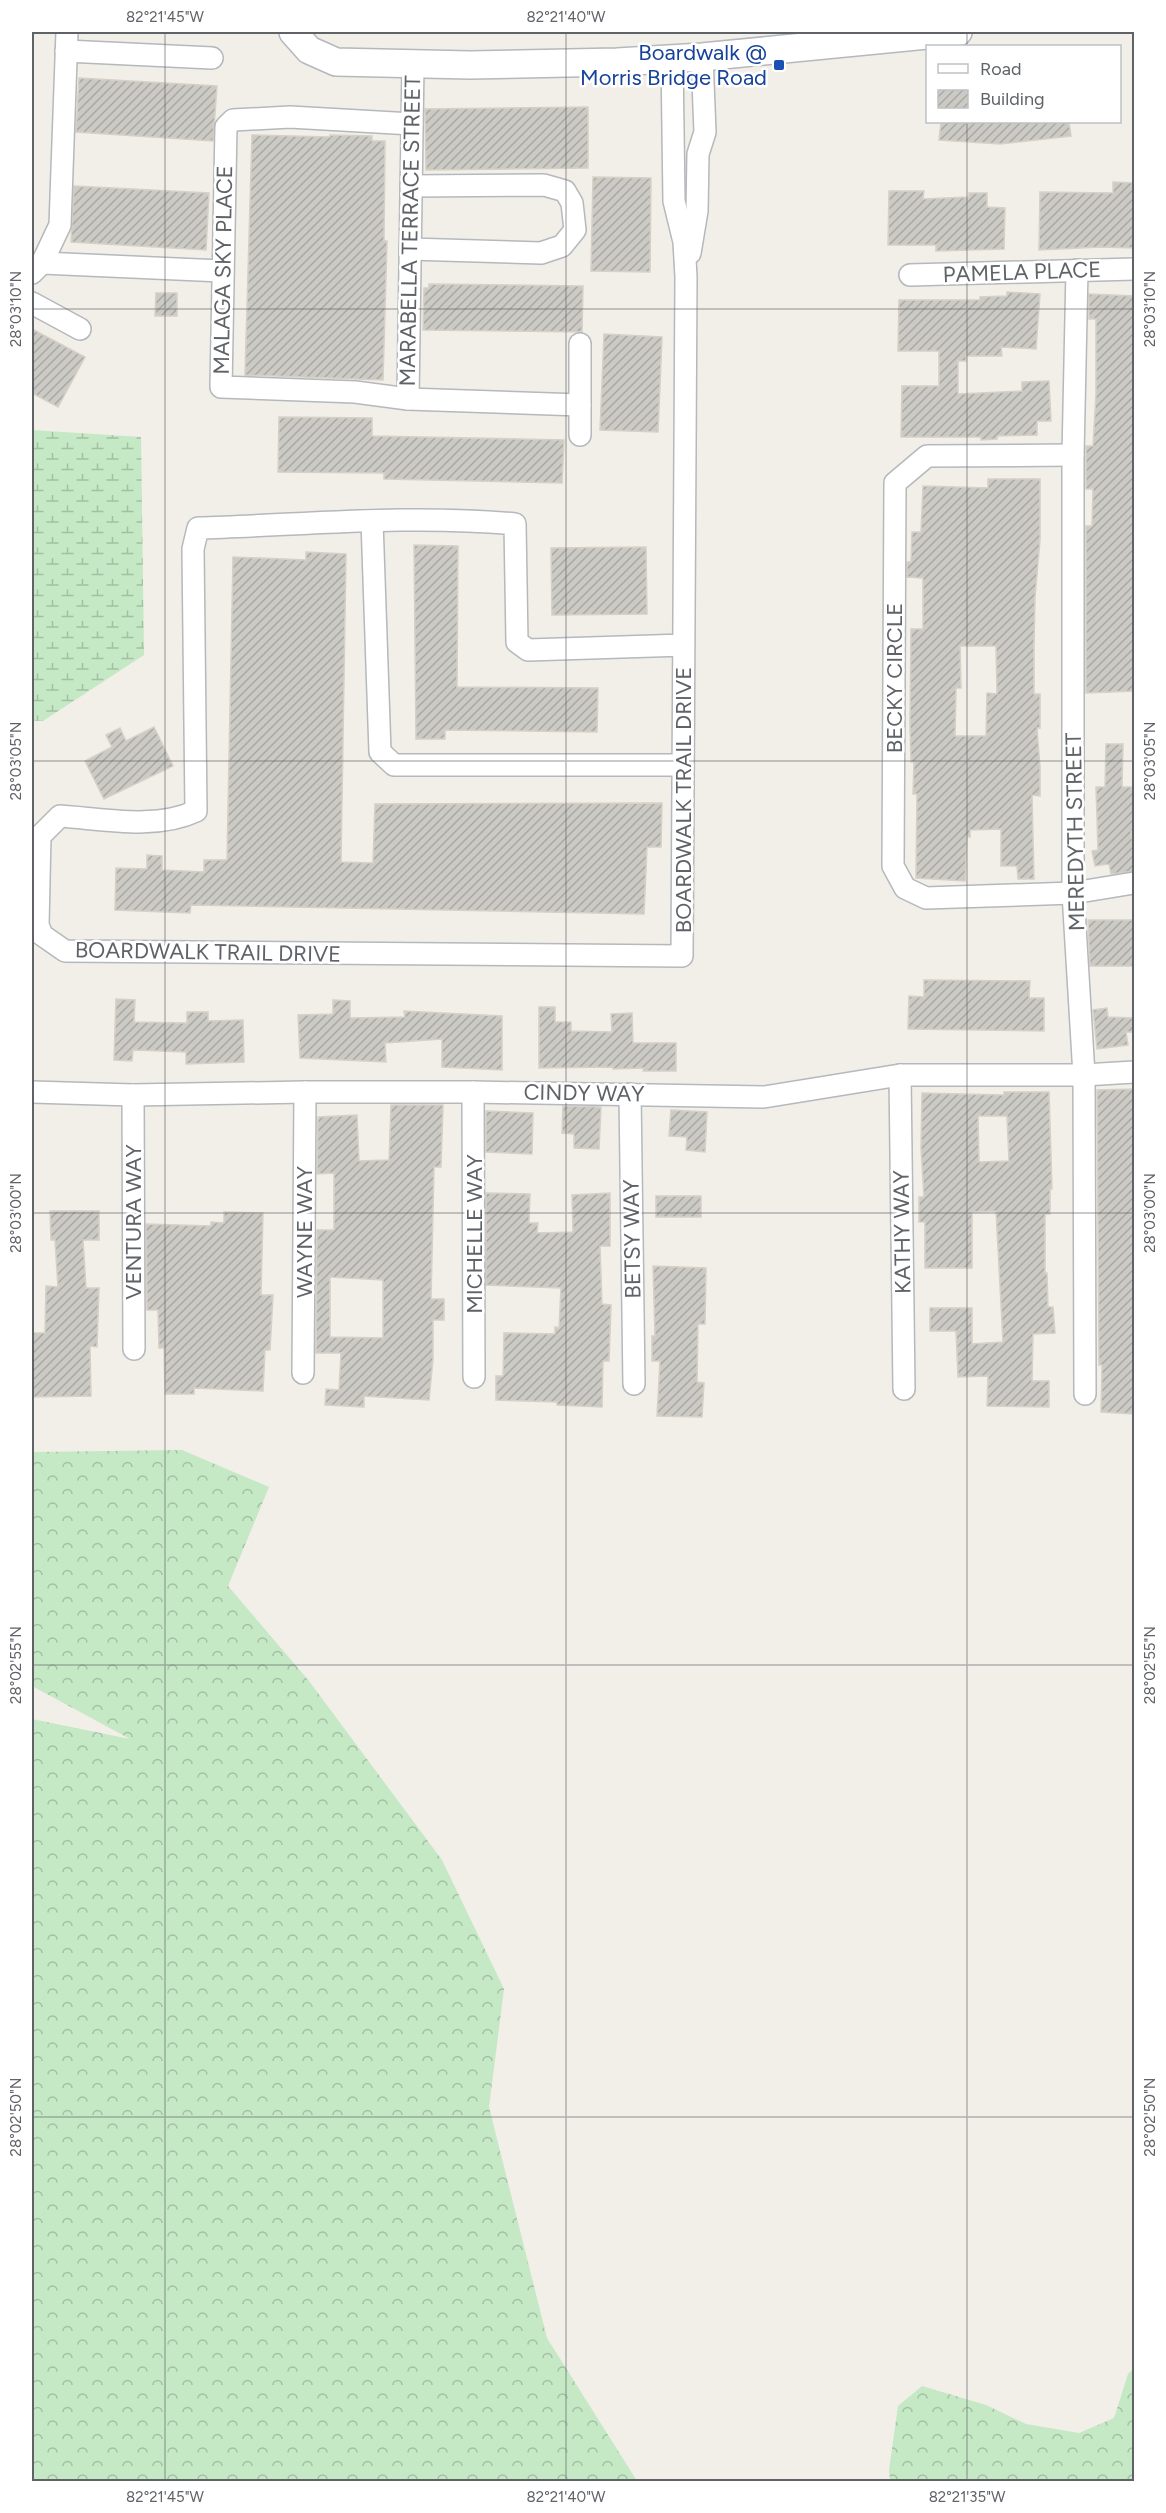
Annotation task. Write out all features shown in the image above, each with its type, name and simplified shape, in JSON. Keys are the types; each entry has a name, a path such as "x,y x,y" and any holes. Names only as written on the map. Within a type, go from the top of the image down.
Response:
{"street":[{"path":"292,32 309,50 336,62 482,65 702,57 958,32"},
{"path":"212,58 67,41 60,225 37,268 222,271"},
{"name":"BOARDWALK TRAIL DRIVE","path":"686,277 698,211 698,154 705,132 702,57"},
{"name":"BOARDWALK TRAIL DRIVE","path":"672,59 674,201 684,242 686,277 684,645 682,956 65,951 42,935 38,925 40,836 60,816 143,822 181,818 196,811 193,549 198,528 477,520 515,524 517,642 528,650 684,645"},
{"name":"MARABELLA TERRACE STREET","path":"408,399 413,64"},
{"name":"MALAGA SKY PLACE","path":"412,124 290,117 233,120 226,127 221,387 355,392 408,399 580,405"},
{"path":"410,249 541,253 562,246 575,230 572,204 565,191 544,185 411,186"},
{"name":"PAMELA PLACE","path":"910,275 1134,269"},
{"name":"MEREDYTH STREET","path":"1077,270 1073,455 1073,892 1084,1076 1085,1394"},
{"path":"32,303 80,329"},
{"path":"580,344 580,435"},
{"name":"BECKY CIRCLE","path":"1073,455 927,456 895,483 893,867 905,888 926,898 1073,892 1134,883"},
{"path":"372,522 380,752 394,765 683,765"},
{"name":"CINDY WAY","path":"32,1092 133,1095 473,1092 764,1097 900,1075 1084,1076 1134,1072"},
{"name":"KATHY WAY","path":"900,1075 904,1389"},
{"name":"WAYNE WAY","path":"303,1373 305,1092"},
{"name":"MICHELLE WAY","path":"473,1092 474,1377"},
{"name":"BETSY WAY","path":"630,1094 634,1384"},
{"name":"VENTURA WAY","path":"133,1095 134,1350"}],"green space":[{"path":"32,430 141,437 144,655 43,721 32,721"},
{"path":"182,1450 269,1487 228,1586 309,1681 442,1860 504,1989 489,2107 547,2338 637,2481 32,2481 32,1719 130,1739 32,1686 32,1452"},
{"path":"1133,2369 1134,2481 890,2481 889,2470 898,2406 922,2386 986,2405 1026,2424 1079,2433 1114,2418 1128,2374"}],"building":[{"path":"79,78 217,86 213,141 76,132"},
{"path":"588,107 588,168 426,170 425,109"},
{"path":"941,123 1069,123 1071,136 1000,144 939,140"},
{"path":"252,135 372,136 372,141 385,141 384,241 387,241 383,380 245,375"},
{"path":"593,177 651,178 650,272 591,271"},
{"path":"1113,182 1134,183 1134,248 1039,250 1040,192 1113,193"},
{"path":"74,186 209,193 206,250 71,242"},
{"path":"889,191 924,191 923,199 969,197 969,193 987,193 987,207 1005,208 1004,249 936,251 936,245 888,245"},
{"path":"429,284 583,286 582,332 423,330 424,288 429,288"},
{"path":"1007,292 1040,294 1036,349 1001,347 1002,356 966,356 966,361 958,361 958,394 1022,391 1022,382 1049,381 1051,421 1037,421 1037,435 997,436 997,439 981,440 981,437 901,437 902,386 939,386 939,351 898,351 899,300 980,300 980,297 1007,296"},
{"path":"156,293 177,293 177,316 155,316"},
{"path":"1089,294 1134,296 1134,691 1086,693 1086,526 1092,526 1093,489 1086,489 1086,446 1093,446 1096,394 1096,319 1089,319"},
{"path":"32,329 85,357 58,407 32,393"},
{"path":"604,334 662,337 658,432 600,430"},
{"path":"279,417 372,418 372,436 564,440 562,483 384,479 384,473 278,472"},
{"path":"988,479 1040,479 1034,694 1040,694 1040,728 1037,728 1040,796 1032,795 1034,879 1018,879 1017,866 1001,866 1001,829 970,830 970,837 967,836 965,881 916,878 917,794 913,794 914,762 911,762 910,724 911,629 923,629 923,578 907,577 907,562 911,562 912,532 921,532 923,486 988,488","holes":["960,646 996,646 997,694 987,693 986,736 955,736 956,688 961,688"]},
{"path":"414,545 458,546 457,687 598,688 597,732 445,730 445,739 416,739"},
{"path":"646,547 647,614 552,615 551,548"},
{"path":"306,552 346,554 341,862 373,863 375,804 662,803 661,847 647,847 644,914 191,905 190,913 115,910 116,868 147,869 147,855 162,856 162,870 204,872 204,860 227,860 233,557 306,560"},
{"path":"154,727 173,766 104,799 85,761 112,747 106,735 120,728 126,741"},
{"path":"1106,744 1123,744 1122,787 1134,787 1134,831 1131,831 1134,871 1111,874 1109,864 1095,866 1092,851 1098,850 1096,787 1105,787"},
{"path":"1088,920 1134,920 1134,966 1090,966"},
{"path":"924,980 1030,981 1029,998 1044,998 1044,1031 908,1029 909,996 924,997"},
{"path":"116,999 135,1000 134,1022 187,1023 187,1012 208,1012 208,1021 243,1020 244,1062 186,1064 186,1052 133,1050 132,1061 114,1060"},
{"path":"333,1000 350,1001 350,1018 405,1017 404,1011 502,1016 502,1070 442,1067 442,1039 385,1043 386,1062 300,1058 298,1015 333,1014"},
{"path":"539,1007 555,1007 555,1022 571,1022 571,1031 612,1032 611,1014 632,1013 633,1043 676,1043 676,1071 643,1071 644,1068 613,1069 613,1067 539,1068"},
{"path":"1107,1008 1108,1017 1134,1018 1134,1032 1126,1032 1128,1045 1097,1049 1093,1010"},
{"path":"1134,1089 1134,1414 1101,1412 1097,1090"},
{"path":"1004,1092 1049,1092 1052,1189 1050,1189 1050,1214 1045,1214 1045,1273 1047,1273 1048,1307 1053,1307 1055,1333 1033,1334 1032,1381 1049,1381 1049,1407 987,1406 988,1376 958,1377 956,1331 930,1331 930,1308 972,1308 972,1344 1003,1342 996,1211 972,1212 972,1268 925,1268 925,1222 919,1222 919,1197 924,1197 921,1148 922,1093 1004,1095","holes":["978,1116 1007,1116 1009,1161 979,1162"]},
{"path":"391,1105 443,1105 441,1167 434,1167 431,1299 444,1299 444,1320 433,1320 433,1359 429,1400 364,1396 364,1407 325,1405 326,1389 339,1390 341,1353 316,1353 317,1230 334,1230 334,1173 317,1174 318,1117 357,1115 359,1161 389,1160","holes":["330,1277 383,1280 383,1338 330,1337"]},
{"path":"563,1106 601,1107 599,1149 574,1148 574,1134 562,1133"},
{"path":"671,1110 707,1112 705,1152 686,1150 687,1137 669,1136"},
{"path":"486,1111 533,1113 532,1154 486,1152"},
{"path":"486,1193 530,1194 529,1223 538,1223 537,1233 573,1232 572,1195 610,1193 610,1246 600,1246 602,1304 611,1305 609,1361 603,1361 602,1407 557,1405 557,1402 496,1400 496,1376 503,1376 504,1333 555,1334 555,1327 559,1328 561,1288 486,1285"},
{"path":"656,1196 701,1196 701,1217 656,1217"},
{"path":"50,1211 99,1211 99,1240 83,1240 86,1288 99,1288 97,1347 90,1346 91,1396 32,1397 32,1333 45,1333 46,1286 58,1287 55,1240 51,1240"},
{"path":"224,1212 263,1213 261,1295 273,1295 270,1350 265,1350 263,1391 194,1388 194,1394 165,1394 164,1348 159,1348 158,1310 147,1310 146,1224 211,1226 211,1222 224,1223"},
{"path":"653,1266 706,1268 705,1324 698,1324 697,1382 704,1383 702,1417 657,1416 660,1361 652,1361 652,1336 655,1336"}],"place":[{"name":"Boardwalk @ Morris Bridge Road","path":"779,65"}]}
